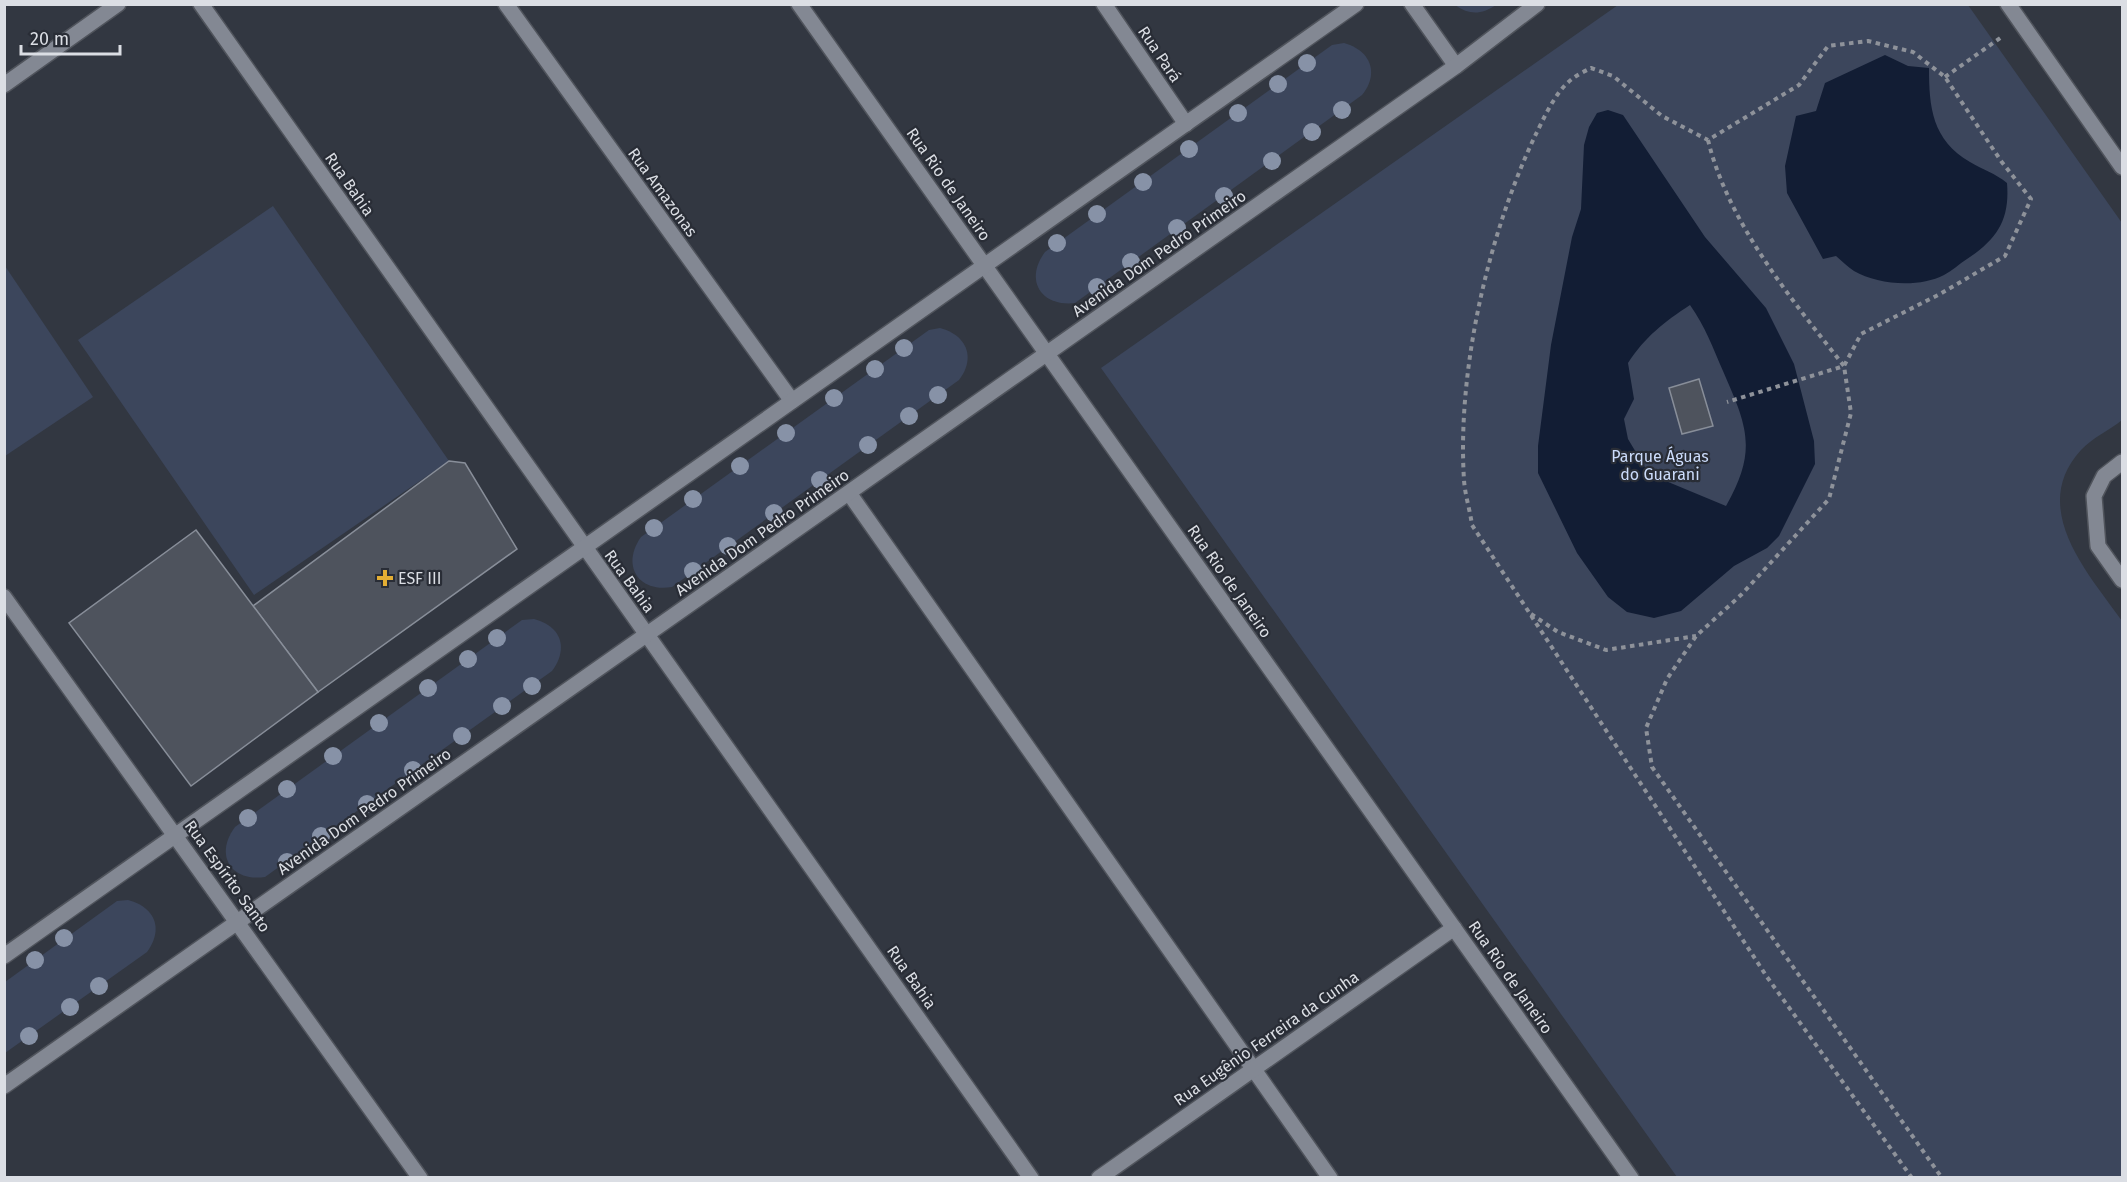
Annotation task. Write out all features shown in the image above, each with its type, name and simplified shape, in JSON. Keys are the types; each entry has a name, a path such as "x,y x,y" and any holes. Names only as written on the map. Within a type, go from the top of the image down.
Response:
{"street":[{"path":"4,85 118,4"},
{"name":"Rua Bahia","path":"201,4 1031,1178"},
{"name":"Rua Amazonas","path":"506,4 792,401"},
{"name":"Rua Rio de Janeiro","path":"799,4 1631,1178"},
{"name":"Rua Pará","path":"1104,4 1186,124"},
{"path":"4,956 1356,4"},
{"path":"1412,4 1456,66"},
{"name":"Avenida Dom Pedro Primeiro","path":"4,1086 1456,66 1537,4"},
{"path":"2008,4 2122,167"},
{"path":"2122,462 2104,476 2094,496 2098,546 2122,580"},
{"path":"849,493 1330,1178"},
{"name":"Rua Espírito Santo","path":"4,597 239,921 420,1178"},
{"name":"Rua Eugênio Ferreira da Cunha","path":"1099,1178 1454,928"}],"path":[{"path":"1945,77 2020,23"},
{"path":"1708,140 1799,85 1828,46 1868,41 1913,52 1945,77 2001,161 2031,199 2005,256 1940,294 1861,334 1844,366 1727,402"},
{"path":"1708,140 1662,116 1613,76 1591,68 1570,80 1546,114 1518,172 1492,249 1476,321 1466,404 1464,481 1472,525 1767,977 1912,1178"},
{"path":"1708,140 1713,164 1748,232 1777,280 1844,366 1851,413 1829,499 1742,594 1696,636 1667,679 1646,728 1652,767 1942,1178"},
{"path":"1528,612 1558,632 1606,650 1696,636"}],"green space":[{"path":"1455,5 1496,5 1485,11 1470,12"},
{"name":"Parque Águas do Guarani","path":"1618,5 1968,5 2122,223 2122,420 2081,450 2066,472 2060,494 2062,517 2069,539 2080,561 2122,621 2122,1177 1677,1177 1101,368"},
{"path":"1344,43 1360,51 1370,63 1370,79 1362,95 1075,303 1053,301 1039,290 1036,272 1045,252 1332,45"},
{"path":"273,206 449,461 254,595 78,340"},
{"path":"5,266 93,397 4,456"},
{"path":"940,328 957,336 966,348 967,364 959,380 672,587 650,586 636,575 633,557 635,547 641,537 929,330"},
{"path":"534,619 551,627 560,639 560,654 552,671 265,877 243,875 229,864 226,847 235,827 522,620"},
{"path":"128,900 145,908 154,920 155,935 147,952 5,1053 5,982 117,901"}],"shaded area":[{"path":"1885,55 1908,66 1929,68 1932,109 1940,133 1957,153 2007,183 2004,218 1994,236 1950,272 1923,282 1886,282 1854,271 1836,256 1823,259 1787,193 1785,166 1796,116 1816,111 1825,83"},
{"path":"1608,110 1623,115 1705,237 1766,308 1794,364 1814,441 1815,464 1779,536 1767,548 1734,566 1681,611 1654,618 1627,612 1608,597 1577,553 1538,473 1538,446 1551,345 1572,237 1581,209 1584,145 1589,127 1597,113","holes":["1690,305 1708,337 1738,407 1746,438 1742,469 1726,506 1649,474 1628,439 1624,419 1634,399 1628,363 1634,354 1648,338"]}],"building":[{"path":"1699,379 1713,426 1682,434 1669,388"},
{"name":"ESF III","path":"449,461 465,463 517,549 318,692 253,606"},
{"path":"196,530 318,692 191,786 69,623"}],"place":[{"name":"ESF III","path":"385,578"}]}
